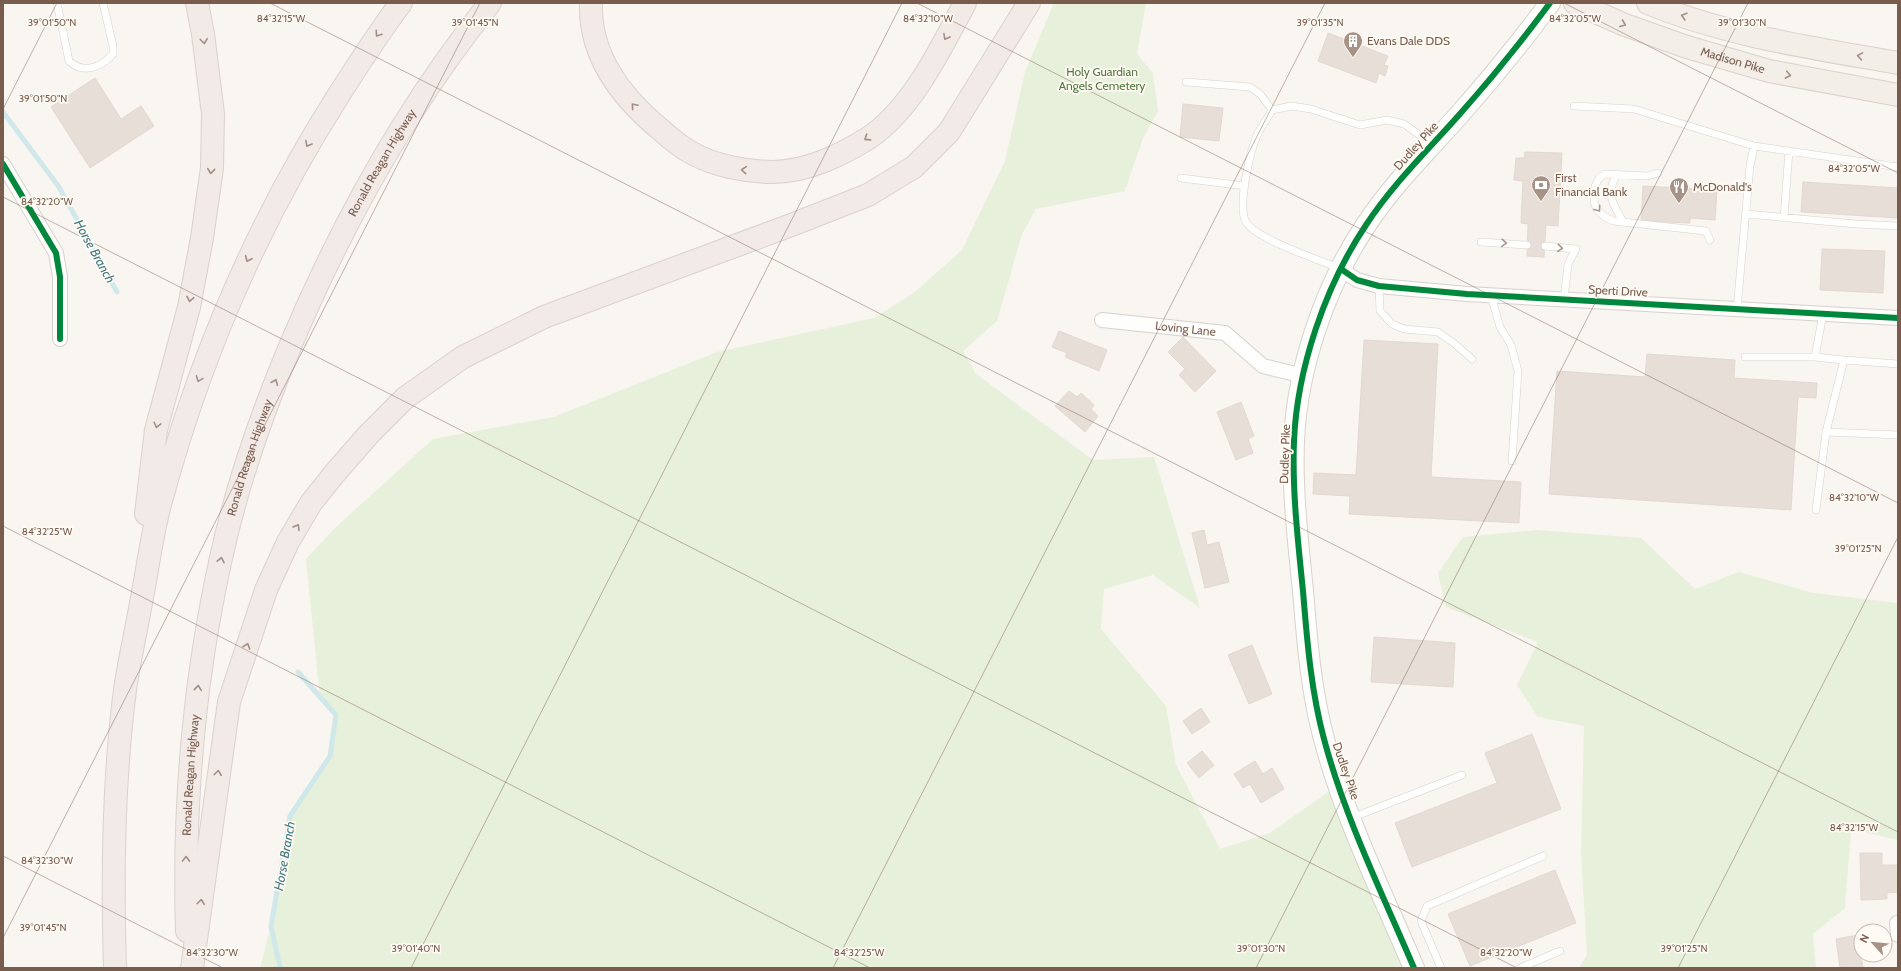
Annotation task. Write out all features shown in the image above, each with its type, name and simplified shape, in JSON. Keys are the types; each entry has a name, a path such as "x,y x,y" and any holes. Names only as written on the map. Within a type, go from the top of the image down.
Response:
{"highway":[{"path":"115,968 114,841 117,772 125,688 156,430 188,307 202,238 212,168 213,114 203,34 197,3"},
{"path":"125,688 161,500 193,395 228,303 256,245 312,137 378,32 401,3"},
{"name":"Ronald Reagan Highway","path":"188,968 186,891 188,797 199,683 222,556 243,476 275,382 314,290 354,209 404,122 490,3"},
{"path":"591,3 596,44 619,88 639,112 690,153 740,170 775,172 807,168 837,155 868,138 892,119 903,107 939,51 965,3"},
{"path":"192,968 229,702 266,590 288,542 311,503 334,473 369,434 405,398 463,357 544,317 787,227 868,195 914,167 949,132 1029,3"}],"main road":[{"name":"Madison Pike","path":"1575,3 1624,25 1687,47 1769,71 1898,95"},
{"path":"1648,3 1666,11 1720,28 1788,44 1898,63"}],"street":[{"name":"Dudley Pike","path":"1414,968 1368,863 1324,738 1315,692 1307,636 1294,483 1294,439 1304,376 1312,341 1331,289 1365,226 1394,187 1510,55 1550,3"},
{"path":"3,164 56,253 60,277 60,339"},
{"name":"Sperti Drive","path":"1341,269 1357,280 1379,286 1491,295 1898,318"},
{"name":"Loving Lane","path":"1102,320 1225,333 1263,366 1304,376"}],"lane":[{"path":"57,3 69,60 75,67 85,69 102,64 113,54 113,46 103,3"},
{"path":"1186,82 1250,87 1260,94 1272,110"},
{"path":"1341,269 1262,236 1246,223 1242,209 1245,186 1258,135 1272,110 1291,106 1311,109 1360,125 1387,120 1404,124 1433,144"},
{"path":"1574,106 1634,109 1754,146 1898,168"},
{"path":"1737,309 1750,166 1754,146"},
{"path":"1784,217 1789,151"},
{"path":"1658,172 1648,176 1605,174 1599,178 1595,186 1594,202 1597,210 1605,217 1613,221 1706,231 1710,240"},
{"path":"1617,174 1612,183 1609,194 1622,222"},
{"path":"1181,178 1245,186"},
{"path":"1746,214 1898,226"},
{"path":"1480,242 1527,245"},
{"path":"1545,246 1576,249 1568,264 1564,299"},
{"path":"1379,286 1380,311 1392,324 1404,329 1438,332 1472,359"},
{"path":"1491,295 1500,327 1511,346 1518,371 1512,461"},
{"path":"1815,357 1823,314"},
{"path":"1745,357 1815,357 1898,364"},
{"path":"1816,510 1826,432 1844,360"},
{"path":"1826,432 1898,435"},
{"path":"1351,818 1462,775"},
{"path":"1440,968 1421,921 1427,906 1543,856"},
{"path":"1520,968 1560,951"}],"green space":[{"name":"Holy Guardian Angels Cemetery","path":"1054,3 1146,3 1137,54 1153,73 1158,111 1143,138 1125,191 1036,209 1022,234 997,321 963,351 976,374 1093,460 1154,457 1200,608 1153,575 1104,589 1101,629 1166,706 1176,765 1220,849 1270,833 1338,785 1414,968 260,968 271,926 290,816 330,756 336,715 320,698 306,559 336,527 433,439 554,417 717,352 874,318 915,292 962,250 1005,161 1025,72"},
{"path":"1537,530 1641,538 1695,589 1739,572 1813,593 1898,603 1898,840 1851,829 1845,908 1813,934 1816,968 1579,968 1587,955 1581,854 1584,726 1538,717 1517,685 1538,642 1446,607 1438,573 1463,537"}],"building":[{"name":"Evans Dale DDS","path":"1328,33 1388,56 1384,65 1388,66 1385,76 1379,73 1376,83 1318,61"},
{"path":"95,78 121,119 141,106 154,126 90,168 51,107"},
{"path":"1183,104 1223,108 1219,141 1180,137"},
{"name":"First Financial Bank","path":"1525,152 1562,153 1558,226 1546,225 1544,257 1527,256 1528,224 1521,223 1523,181 1514,180 1516,158 1524,158"},
{"path":"1803,182 1898,188 1898,218 1801,212"},
{"name":"McDonald's","path":"1643,186 1717,190 1715,220 1690,218 1690,223 1641,221"},
{"path":"1822,249 1885,251 1883,293 1820,290"},
{"path":"1059,331 1107,350 1099,371 1065,357 1067,353 1052,347"},
{"path":"1183,337 1216,371 1195,392 1179,375 1185,369 1168,352"},
{"path":"1364,340 1438,344 1431,477 1521,482 1519,523 1349,514 1350,496 1313,494 1314,473 1356,475"},
{"path":"1647,354 1735,360 1734,378 1817,383 1816,398 1798,397 1791,510 1549,494 1557,371 1645,377"},
{"path":"1069,391 1077,397 1081,393 1094,405 1091,409 1098,416 1085,432 1055,406"},
{"path":"1241,402 1254,436 1248,439 1253,453 1236,460 1217,412"},
{"path":"1204,530 1207,545 1219,542 1229,582 1205,588 1192,533"},
{"path":"1374,637 1455,643 1453,687 1371,682"},
{"path":"1252,645 1272,694 1249,704 1228,655"},
{"path":"1201,708 1210,722 1192,734 1183,721"},
{"path":"1532,734 1561,809 1412,867 1395,823 1497,783 1485,753"},
{"path":"1202,751 1214,765 1199,778 1187,763"},
{"path":"1255,761 1263,774 1272,768 1284,789 1261,803 1250,784 1243,788 1234,774"},
{"path":"1860,853 1882,853 1882,865 1898,865 1898,892 1887,893 1887,899 1861,900"},
{"path":"1555,870 1576,923 1470,966 1448,914"},
{"path":"1853,936 1853,963 1862,963 1863,968 1840,968 1836,939"}],"waterway":[{"name":"Horse Branch","path":"3,112 59,187 117,292"},
{"name":"Horse Branch","path":"280,968 271,926 290,816 330,756 336,715 298,672"}],"cycle path":[{"path":"1414,968 1342,798 1324,739 1316,703 1306,628 1296,516 1294,478 1296,414 1307,357 1316,329 1326,301 1351,249 1376,210 1387,196 1410,168 1483,88 1550,3"},
{"path":"3,164 56,253 60,277 60,339"},
{"path":"1341,269 1357,280 1379,286 1467,294 1898,318"}],"place":[{"name":"Evans Dale DDS","path":"1353,58"},
{"name":"First Financial Bank","path":"1541,202"},
{"name":"McDonald's","path":"1679,204"}]}
